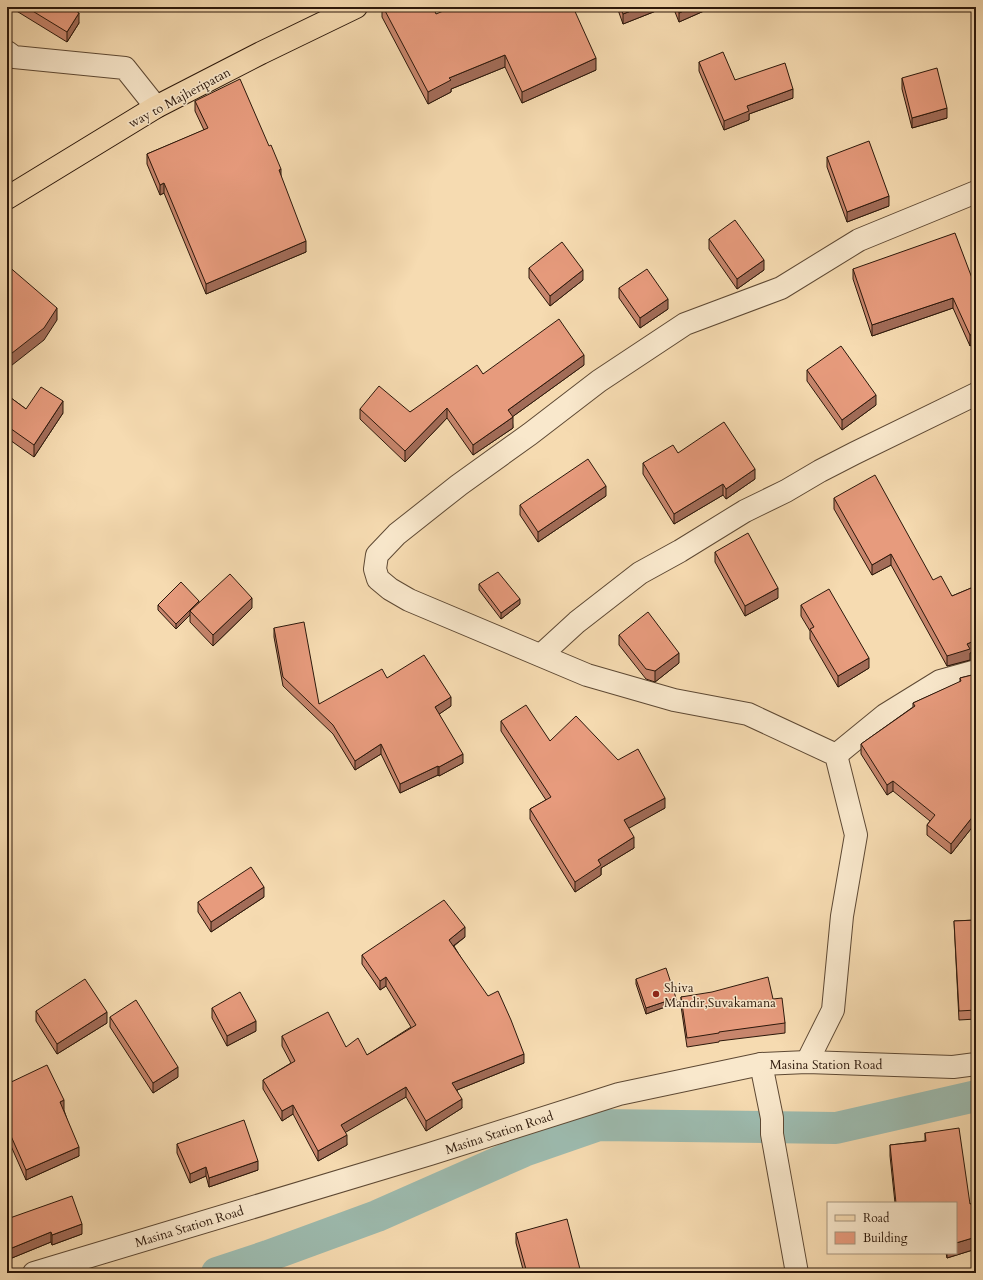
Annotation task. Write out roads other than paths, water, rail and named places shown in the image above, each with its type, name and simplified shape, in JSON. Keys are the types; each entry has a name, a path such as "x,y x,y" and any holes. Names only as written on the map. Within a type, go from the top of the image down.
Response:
{"main road":[{"name":"way to Majheripatan","path":"7,198 156,107 261,53 356,7"}],"street":[{"path":"7,52 14,57 125,68 156,107"},
{"path":"836,755 748,714 674,700 587,675 409,600 390,589 378,579 375,569 378,556 397,534 459,485 600,381 685,324 781,288 859,240 976,192"},
{"path":"541,655 576,622 640,573 680,552 745,511 786,491 820,471 976,394"},
{"path":"836,755 885,715 940,681 976,671"},
{"path":"807,1062 833,1010 842,916 856,835 836,755"},
{"name":"Masina Station Road","path":"34,1273 430,1154 619,1094 761,1064 807,1062 953,1067 976,1064"},
{"path":"761,1064 797,1273"}],"waterway":[{"path":"217,1273 377,1216 524,1151 599,1125 836,1128 976,1096"}],"place":[{"name":"Shiva Mandir,Suvakamana","path":"656,994"}]}
